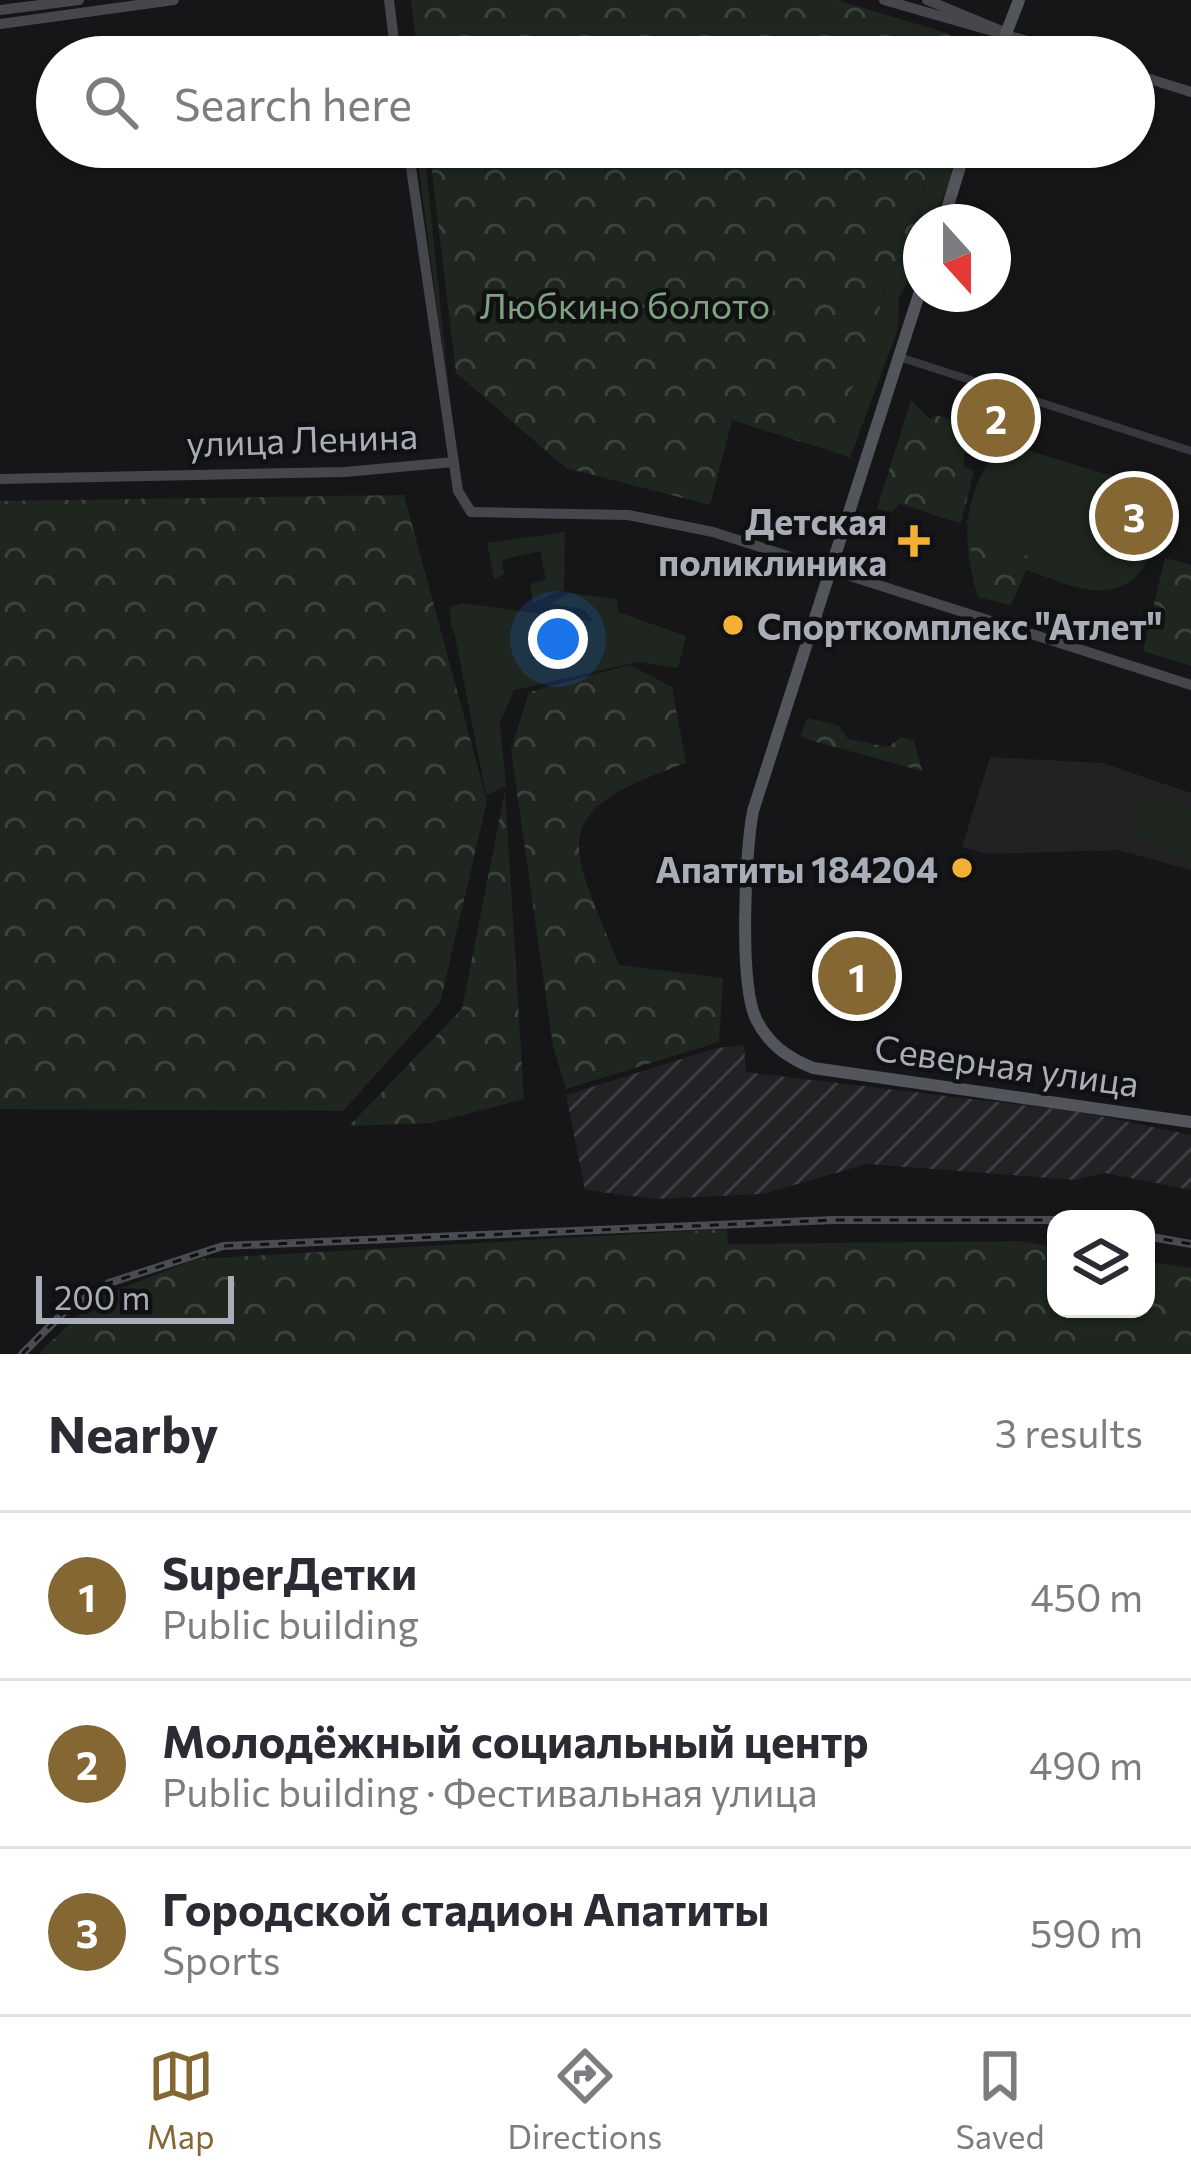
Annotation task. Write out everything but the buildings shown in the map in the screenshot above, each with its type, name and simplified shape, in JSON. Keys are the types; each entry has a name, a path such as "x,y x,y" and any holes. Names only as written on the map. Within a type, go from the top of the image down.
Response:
{"main road":[{"path":"1004,36 1018,0"},
{"path":"949,204 960,168"},
{"path":"832,569 913,312"},
{"name":"Северная улица","path":"832,569 748,836 748,981 759,1025 782,1052 813,1067 1191,1122"}],"street":[{"path":"0,10 79,0"},
{"path":"0,23 174,0"},
{"path":"389,0 393,36"},
{"path":"884,0 1015,36"},
{"path":"927,0 1005,33"},
{"path":"1155,81 1191,92"},
{"path":"411,168 453,462"},
{"path":"899,357 1191,451"},
{"name":"улица Ленина","path":"0,479 345,472 453,462 460,501 476,514 661,520 832,569 1191,685"}],"shaded area":[{"path":"990,757 1103,763 1191,793 1191,870 1118,850 988,854 962,847"},
{"path":"744,1045 746,1072 1080,1112 1191,1135 1191,1190 1105,1173 1075,1180 867,1164 763,1194 655,1199 585,1190 566,1095 717,1048"}],"green space":[{"path":"411,0 837,0 951,36 415,36"},
{"path":"419,168 426,168 454,437"},
{"name":"Любкино болото","path":"432,168 929,168 919,204 903,204 903,255 886,289 831,451 732,420 710,505 566,468 456,373"},
{"path":"929,168 952,168 940,204 919,204"},
{"path":"903,255 898,329 850,458 831,451 886,289"},
{"path":"911,400 930,419 935,415 972,426 991,446 984,453 964,454 964,466 974,471 961,523 899,504 892,512 877,509"},
{"path":"1004,443 1145,486 1154,522 1149,557 1141,571 1112,589 1091,590 1026,570 1011,605 978,597 969,555 968,515 980,478"},
{"path":"404,495 487,801 440,1003 343,1111 0,1109 0,501"},
{"path":"966,518 987,538 1036,561 1056,579 1026,570 1011,605 978,597"},
{"path":"565,532 564,589 533,603 530,584 546,580 540,551 502,560 504,574 494,579 487,543"},
{"path":"1165,558 1191,565 1191,666 1143,651"},
{"path":"569,593 617,599 618,612 686,636 678,668 638,662 514,690 500,723 506,786 486,795 453,626 452,638 450,607 462,603 593,621 584,609 550,604"},
{"path":"630,665 672,687 686,763 607,799 588,817 580,837 580,860 619,965 723,978 719,1042 566,1089 553,1046 511,750 529,692"},
{"path":"807,718 838,725 848,739 888,747 901,737 914,741 922,771 806,739 801,736"},
{"path":"505,791 524,1099 432,1123 349,1126 462,1009"},
{"path":"1149,796 1191,807 1191,860 1132,835 1130,811"},
{"path":"727,1229 728,1244 1020,1241 1047,1246 1047,1318 1155,1318 1155,1262 1191,1268 1191,1354 38,1354 97,1298 196,1259"}],"railway":[{"path":"22,1354 65,1311 109,1283 223,1246 833,1220 1047,1220"},
{"path":"1155,1238 1191,1244"}],"place":[{"name":"Молодёжный социальный центр","path":"996,418"},
{"name":"Городской стадион Апатиты","path":"1134,516"},
{"name":"Детская поликлиника","path":"914,541"},
{"name":"Спорткомплекс \"Атлет\"","path":"733,625"},
{"name":"Апатиты 184204","path":"962,868"},
{"name":"SuperДетки","path":"857,976"}]}
